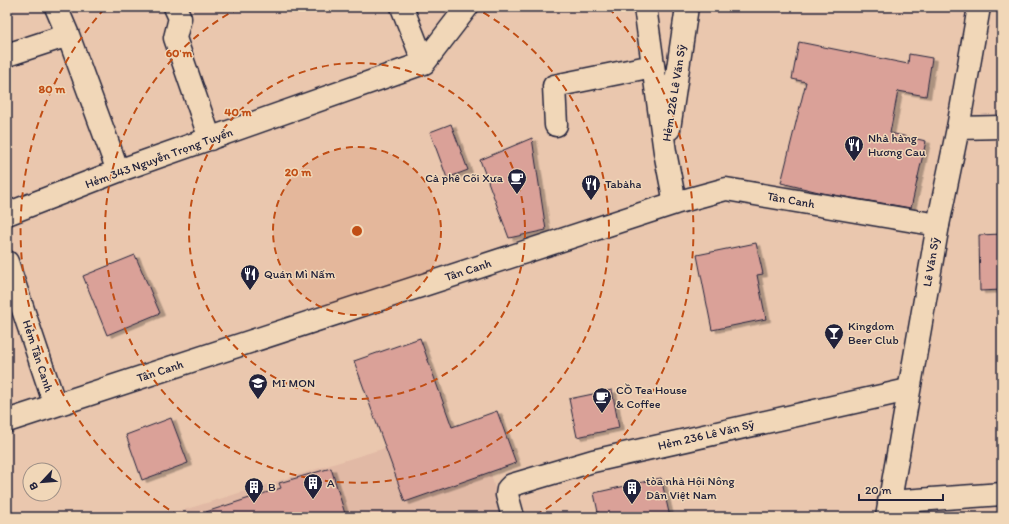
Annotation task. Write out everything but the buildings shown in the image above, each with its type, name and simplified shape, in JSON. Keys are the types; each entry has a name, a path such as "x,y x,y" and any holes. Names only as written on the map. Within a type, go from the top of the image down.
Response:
{"street":[{"path":"56,7 68,35 118,171"},
{"path":"175,7 180,18 175,38 210,139"},
{"path":"402,7 424,62"},
{"path":"424,62 467,7"},
{"name":"Hẻm 226 Lê Văn Sỹ","path":"645,7 665,152"},
{"name":"Hẻm 226 Lê Văn Sỹ","path":"665,152 687,7"},
{"name":"Lê Văn Sỹ","path":"888,509 908,390 938,225 958,128 979,7"},
{"path":"7,52 10,54 68,35"},
{"name":"Hẻm 343 Nguyễn Trọng Tuyển","path":"7,214 118,171 424,62"},
{"path":"556,125 554,86 653,66"},
{"path":"958,128 1002,127"},
{"path":"665,152 675,203"},
{"name":"Tân Canh","path":"7,422 55,405 675,203 726,189 938,225"},
{"name":"Hẻm Tân Canh","path":"7,262 55,405"},
{"name":"Hẻm 236 Lê Văn Sỹ","path":"513,517 507,495 508,489 512,485 593,461 908,390"},
{"path":"888,509 1002,494"}],"shaded area":[{"path":"479,419 501,517 161,517"}],"place":[{"name":"Nhà hàng Hương Cau","path":"854,162"},
{"name":"Cà phê Cõi Xưa","path":"517,195"},
{"name":"Tabàha","path":"591,201"},
{"name":"Quán Mì Nấm","path":"250,291"},
{"name":"Kingdom Beer Club","path":"834,350"},
{"name":"MI MON","path":"258,400"},
{"name":"CỒ Tea House & Coffee","path":"602,414"},
{"name":"A","path":"313,500"},
{"name":"B","path":"254,504"},
{"name":"tòa nhà Hội Nông Dân Việt Nam","path":"632,505"}]}
